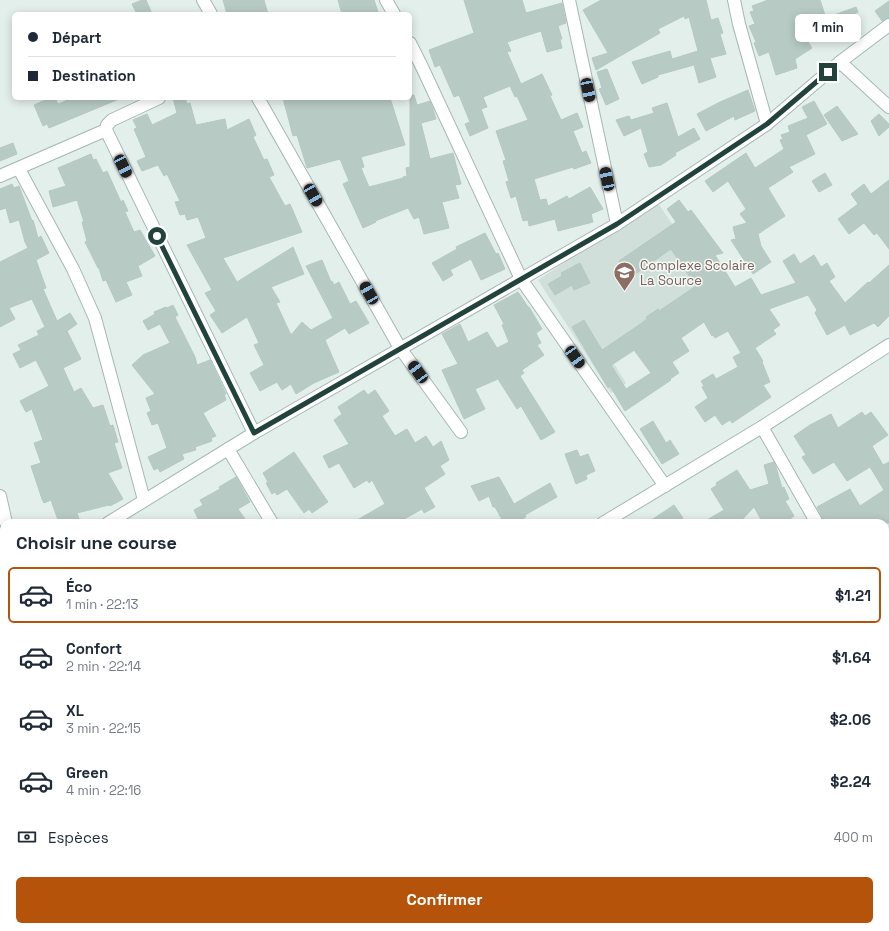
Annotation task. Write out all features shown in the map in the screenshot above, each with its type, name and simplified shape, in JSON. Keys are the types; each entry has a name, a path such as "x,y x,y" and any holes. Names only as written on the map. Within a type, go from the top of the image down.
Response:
{"street":[{"path":"203,0 210,12"},
{"path":"386,0 393,12"},
{"path":"569,0 617,224"},
{"path":"734,0 739,24 767,124"},
{"path":"114,519 254,433 617,224 767,124 840,62 889,25"},
{"path":"412,47 521,279 665,486"},
{"path":"840,62 889,107"},
{"path":"155,100 112,120 107,125 106,130 254,433"},
{"path":"259,100 400,348 461,432"},
{"path":"0,176 106,130"},
{"path":"18,169 73,269 96,318 144,500"},
{"path":"610,519 762,427 889,345"},
{"path":"762,427 815,519"},
{"path":"228,449 270,519"},
{"path":"0,496 5,519"}],"shaded area":[{"name":"Complexe Scolaire La Source","path":"657,202 708,275 711,302 614,364 626,383 611,393 538,280"}],"building":[{"path":"146,0 151,12 136,12 132,4"},
{"path":"223,0 264,0 267,12 226,12"},
{"path":"338,0 374,0 378,12 341,12"},
{"path":"464,0 522,0 526,13 562,3 566,23 558,26 562,39 560,39 562,48 547,52 541,31 507,42 511,51 507,52 521,84 542,74 552,95 550,96 561,120 577,113 583,127 573,131 582,153 586,151 591,163 534,179 540,200 546,199 548,206 567,196 569,199 590,187 603,209 591,214 593,222 558,231 555,219 529,226 528,220 523,221 516,196 511,198 506,182 509,181 503,161 506,160 496,131 528,120 517,96 515,97 510,86 483,97 487,107 481,109 488,128 470,136 465,124 470,122 459,95 454,97 440,65 435,67 429,50 474,33"},
{"path":"601,0 706,0 711,20 718,18 723,33 720,34 726,54 710,58 716,77 699,83 694,65 658,75 658,77 642,84 632,62 670,51 672,59 698,51 689,17 685,19 684,16 658,29 660,33 596,70 592,58 608,53 583,10"},
{"path":"768,0 820,0 826,18 856,7 858,12 849,17 851,22 833,29 832,28 808,42 812,48 795,59 797,68 776,75 769,52 759,56 754,43 756,42 749,26 755,24 750,12 754,11 752,6"},
{"path":"889,1 889,18 882,21 875,11"},
{"path":"607,69 619,99 606,105 599,89 602,88 597,72"},
{"path":"748,90 755,111 735,120 734,116 706,131 697,114"},
{"path":"412,95 414,95 417,105 430,101 436,119 421,123 430,159 453,153 461,184 455,185 459,198 442,202 449,228 424,234 419,217 414,219 408,208 375,221 376,222 363,228 343,184 349,181 340,159 307,168 297,135 293,136 284,100 391,100 405,145 361,157 364,167 361,168 369,187 403,178 407,176 406,168 410,167 410,100 412,100"},
{"path":"45,100 56,100 58,104 68,100 117,100 49,128 47,124 43,126 34,105"},
{"path":"174,100 186,100 187,104 190,103 196,125 225,119 227,130 249,119 256,135 253,137 264,160 267,159 274,175 269,177 285,206 290,204 302,232 223,258 237,282 293,247 304,274 271,287 280,302 276,303 291,335 302,322 311,330 333,318 306,266 322,260 331,282 332,281 334,285 339,282 350,304 356,301 369,323 349,334 345,328 325,340 339,372 314,383 296,394 291,384 282,390 277,382 260,391 250,373 264,365 254,345 259,343 247,317 222,333 210,315 216,311 205,293 212,290 187,245 206,238 198,217 187,220 185,214 180,215 175,202 180,201 167,174 164,176 158,165 142,171 137,161 146,157 134,129 137,128 133,120 147,114 152,125 177,113"},
{"path":"814,101 827,124 806,135 815,154 789,167 793,172 768,188 785,216 758,234 761,246 771,262 753,274 731,240 736,239 733,227 747,223 740,214 746,209 728,181 713,192 705,181 746,153 755,168 784,149 780,140 783,139 781,135 790,132 788,126 808,118 802,107"},
{"path":"667,103 678,137 694,128 700,139 675,153 676,155 661,165 649,167 644,154 648,152 641,128 624,136 616,120 629,116 631,120 654,113 652,108"},
{"path":"837,106 858,134 842,141 824,115"},
{"path":"879,114 889,124 889,127 879,136 871,121"},
{"path":"13,143 17,154 0,161 0,148"},
{"path":"91,154 93,160 96,159 103,173 107,171 121,202 123,200 128,211 125,212 134,232 140,230 155,256 138,266 142,276 126,282 132,295 116,302 106,280 103,281 99,268 85,242 87,241 82,222 84,222 77,200 53,207 49,191 66,186 58,168"},
{"path":"825,173 832,185 819,192 812,181"},
{"path":"889,180 889,249 877,233 874,235 864,223 849,234 838,219 858,204 851,194 864,184 871,194"},
{"path":"12,184 14,188 19,186 32,221 33,220 38,238 41,236 49,253 36,260 46,288 43,289 57,321 70,313 77,324 67,331 81,359 63,368 74,392 81,388 93,408 103,405 110,426 113,425 118,442 114,443 122,468 108,473 123,499 110,506 77,513 79,519 58,519 51,500 44,503 31,466 41,463 34,443 43,440 32,409 26,412 20,401 49,386 36,360 20,368 13,354 21,350 18,345 39,335 37,331 45,327 32,299 9,308 15,319 0,327 0,262 28,248 19,220 10,223 6,208 0,210 0,189"},
{"path":"679,200 688,212 691,210 723,253 715,255 735,287 751,278 761,295 796,283 783,261 794,254 800,264 814,255 821,267 827,263 835,277 829,281 845,303 889,265 889,316 878,327 874,323 850,335 845,325 827,335 815,313 817,310 808,295 769,309 780,325 773,330 776,334 755,348 763,361 762,362 770,382 763,385 771,397 732,423 730,420 722,425 715,415 705,422 695,407 708,398 702,387 704,386 701,381 713,374 716,379 738,367 733,357 741,353 728,331 715,338 713,335 712,336 704,322 681,338 689,351 672,362 679,373 625,411 610,386 608,388 572,327 584,320 602,350 647,319 646,317 658,309 659,311 696,286 671,249 631,277 619,261 676,222 667,209","holes":["634,350 651,373 626,389 611,365"]},
{"path":"485,233 496,254 498,253 505,269 481,280 471,259 450,270 453,275 443,281 432,263 457,249 456,247"},
{"path":"580,263 590,283 574,290 572,285 555,295 548,284 562,276 561,273"},
{"path":"518,292 542,329 536,333 541,343 537,345 544,355 522,370 524,373 520,376 555,432 541,440 521,406 517,409 498,379 475,389 485,409 464,419 442,370 458,364 442,334 460,324 468,342 487,332 497,348 509,342 502,325 504,324 494,305"},
{"path":"173,305 178,315 175,317 195,357 197,365 210,360 226,394 224,394 226,400 203,413 216,436 211,438 212,441 195,447 196,450 182,454 184,459 160,472 158,468 154,470 148,457 167,448 158,423 152,425 147,413 151,411 146,398 155,394 132,365 143,355 170,343 160,324 148,330 143,321 155,314 154,312"},
{"path":"364,390 368,395 375,390 389,411 382,416 395,436 407,429 415,443 426,436 433,447 441,441 449,460 440,466 445,474 424,488 435,507 424,513 422,509 404,519 359,519 385,504 372,480 369,483 367,480 354,488 339,463 329,468 323,456 349,444 334,420 342,414 338,407"},
{"path":"862,412 865,416 871,412 888,435 872,446 883,465 889,462 889,519 823,519 817,507 850,489 860,506 884,490 870,467 847,481 834,462 813,474 802,457 806,455 794,436 810,425 831,414 838,428"},
{"path":"653,421 666,443 670,440 679,454 662,464 640,429"},
{"path":"577,450 580,457 588,454 595,471 586,475 587,479 576,484 565,454"},
{"path":"294,452 328,502 312,513 309,509 304,513 287,489 277,495 275,492 272,494 263,473"},
{"path":"774,462 782,488 784,487 789,499 785,501 794,516 790,519 761,519 754,507 743,519 709,519 724,510 711,489 717,485 716,483 737,470 750,490 769,484 764,465"},
{"path":"236,477 250,502 238,509 245,519 198,519 194,510 203,505 200,500 220,489 219,487"},
{"path":"499,477 514,504 550,483 557,497 525,515 526,517 522,519 502,519 495,507 493,507 489,496 479,501 471,486"},
{"path":"674,505 683,518 681,519 653,519"}],"place":[{"name":"Complexe Scolaire La Source","path":"625,292"}],"route":[{"path":"157,236 254,433 617,224 767,124 828,72"}]}
